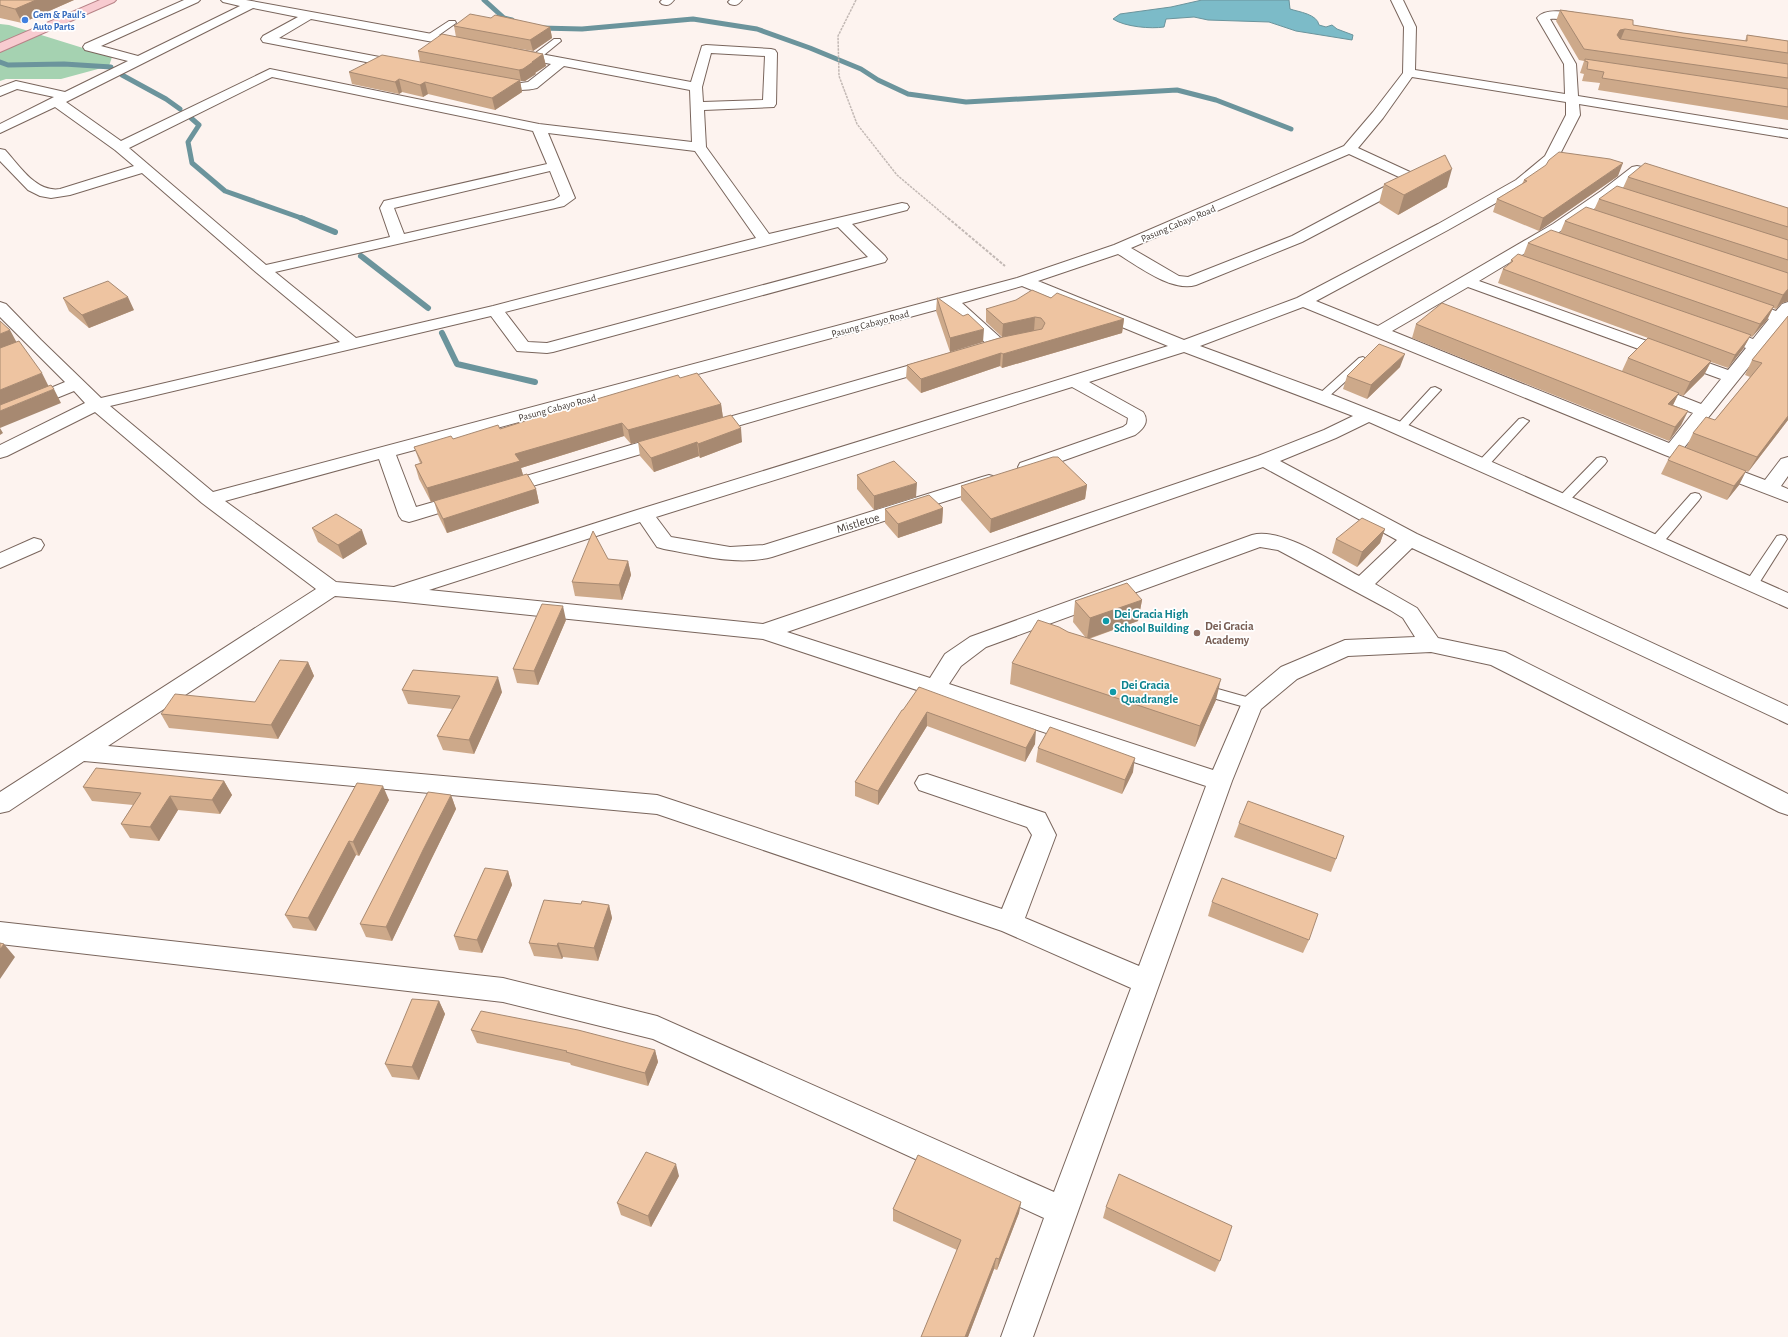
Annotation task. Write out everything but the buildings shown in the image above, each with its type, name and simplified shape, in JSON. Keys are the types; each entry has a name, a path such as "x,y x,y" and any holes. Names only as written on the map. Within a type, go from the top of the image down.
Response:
{"main road":[{"path":"0,48 110,0"}],"street":[{"path":"138,60 89,47 194,0"},
{"path":"227,0 475,46"},
{"path":"1397,0 1410,27 1409,73 1788,134"},
{"path":"0,128 251,5"},
{"path":"395,594 644,514 1184,346 1303,301 1443,227 1521,183 1559,159 1573,115 1572,100 1577,65 1543,18 1544,16 1553,15 1600,21"},
{"path":"308,16 267,39 413,67"},
{"path":"698,106 769,104 771,54 706,49 696,87 699,147 765,240"},
{"path":"505,52 696,87"},
{"path":"482,80 521,87 532,85 561,62"},
{"path":"120,147 270,73 539,128 699,147"},
{"name":"Pasung Cabayo Road","path":"209,499 386,453 950,301 1022,281 1118,248 1348,149 1378,115 1409,73"},
{"path":"0,92 16,84 61,98 263,270 352,343"},
{"path":"263,270 559,203 568,198 539,128"},
{"path":"1118,248 1175,280 1190,282 1297,239 1407,181 1405,176 1348,149"},
{"path":"0,153 32,186 46,193 55,194 143,168"},
{"path":"398,239 386,208 389,204 555,166"},
{"path":"1618,167 1637,170 1652,175"},
{"path":"1379,332 1437,308 1468,282 1546,236 1610,193 1637,170"},
{"path":"1610,193 1625,198"},
{"path":"0,452 97,404 495,310 765,240 902,207"},
{"path":"1579,214 1594,219"},
{"path":"495,310 523,347 547,348 879,259 841,221"},
{"path":"1546,236 1561,241"},
{"path":"1507,258 1529,266"},
{"path":"1022,281 1184,346 1322,397 1400,428 1788,601"},
{"path":"1468,282 1731,377"},
{"path":"1672,451 1784,312 1727,299"},
{"path":"950,301 1006,343 975,352"},
{"path":"1303,301 1672,451 1788,496"},
{"path":"3,315 28,347 76,384 97,404 209,499 331,589 395,594 764,632 1220,781"},
{"path":"1706,328 1757,346"},
{"path":"386,453 409,516 952,358"},
{"name":"Mistletoe","path":"644,514 664,542 730,554 765,552 1008,474 1129,431 1136,426 1137,416 1074,381"},
{"path":"1630,382 1704,411"},
{"path":"0,416 76,384"},
{"path":"764,632 1264,460 1330,434 1368,416"},
{"path":"1264,460 1410,539 1788,716"},
{"path":"1769,488 1788,462"},
{"path":"1362,585 1410,539"},
{"path":"936,687 953,660 978,642 1036,627 1259,540 1282,544 1362,585 1410,613 1431,644"},
{"path":"0,561 34,545"},
{"path":"0,804 331,589"},
{"path":"1017,1337 1220,781 1252,704 1289,673 1345,648 1431,644 1498,658 1788,805"},
{"path":"81,752 657,805 1010,923 1146,982"},
{"path":"927,783 1036,820 1044,835 1010,923"},
{"path":"0,933 503,990 657,1028 1062,1211"}],"lane":[{"path":"429,38 452,23"},
{"path":"536,57 556,41"},
{"path":"1322,397 1363,360"},
{"path":"1400,428 1435,390"},
{"path":"1483,464 1523,421"},
{"path":"1562,501 1601,461"},
{"path":"1656,542 1695,497"},
{"path":"1751,585 1781,539"},
{"path":"1185,684 1252,704"}],"path":[{"path":"856,0 838,36 839,76 857,124 897,175 1022,281"}],"green space":[{"path":"0,24 9,25 112,57 109,66 61,79 6,79 0,81"}],"water":[{"path":"1202,0 1289,0 1290,9 1303,12 1315,18 1319,25 1326,27 1332,25 1337,29 1353,35 1352,40 1296,31 1269,22 1208,20 1194,17 1166,19 1164,27 1152,28 1131,26 1113,19 1120,14 1171,7"}],"waterway":[{"path":"484,0 504,18 512,20"},
{"path":"540,28 582,29 693,19 757,29 810,48 861,69 878,80 908,94 966,102 1177,90 1216,100 1291,129"},
{"path":"0,62 8,65 64,64 111,67"},
{"path":"122,75 166,99 180,109"},
{"path":"191,118 199,125 188,142 192,163 225,191 304,219"},
{"path":"301,218 335,232"},
{"path":"361,256 428,308"},
{"path":"442,333 457,364 535,382"}],"place":[{"name":"Gem & Paul's Auto Parts","path":"25,20"},
{"name":"Dei Gracia High School Building","path":"1106,621"},
{"name":"Dei Gracia Academy","path":"1197,633"},
{"name":"Dei Gracia Quadrangle","path":"1113,692"}]}
